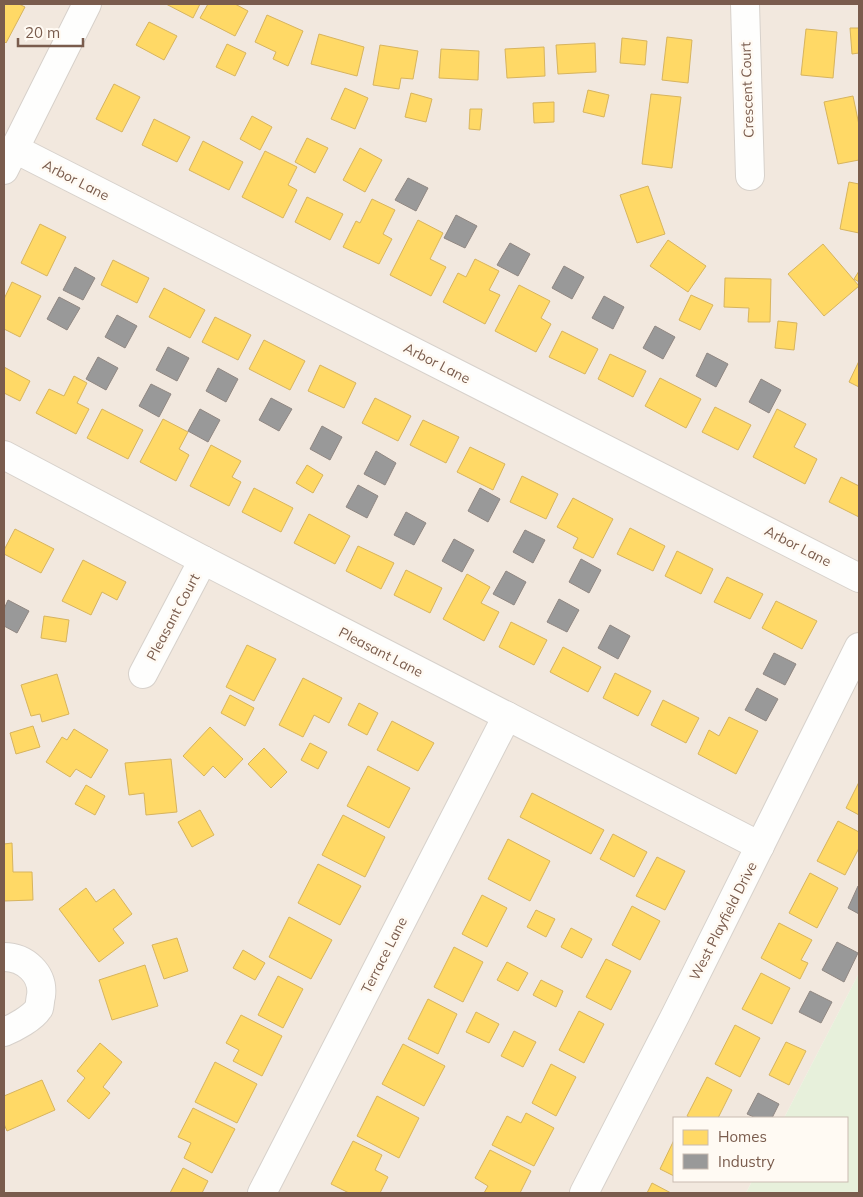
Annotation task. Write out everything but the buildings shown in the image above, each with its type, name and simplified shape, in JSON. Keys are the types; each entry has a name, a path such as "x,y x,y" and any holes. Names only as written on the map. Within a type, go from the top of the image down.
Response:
{"street":[{"path":"9,160 88,4"},
{"name":"Crescent Court","path":"745,4 750,176"},
{"name":"Arbor Lane","path":"9,160 859,578"},
{"name":"Pleasant Lane","path":"4,455 202,560 760,846"},
{"name":"Pleasant Court","path":"143,674 202,560"},
{"name":"West Playfield Drive","path":"584,1193 859,647"},
{"name":"Terrace Lane","path":"262,1193 507,716"},
{"path":"4,957 15,957 34,969 42,986 39,1008 21,1025 4,1032"}],"shaded area":[{"path":"4,4 859,4 859,973 785,1117 673,1117 673,1182 752,1182 746,1193 4,1193"}],"green space":[{"path":"859,973 859,1193 746,1193 752,1182 848,1182 848,1117 785,1117"}]}
